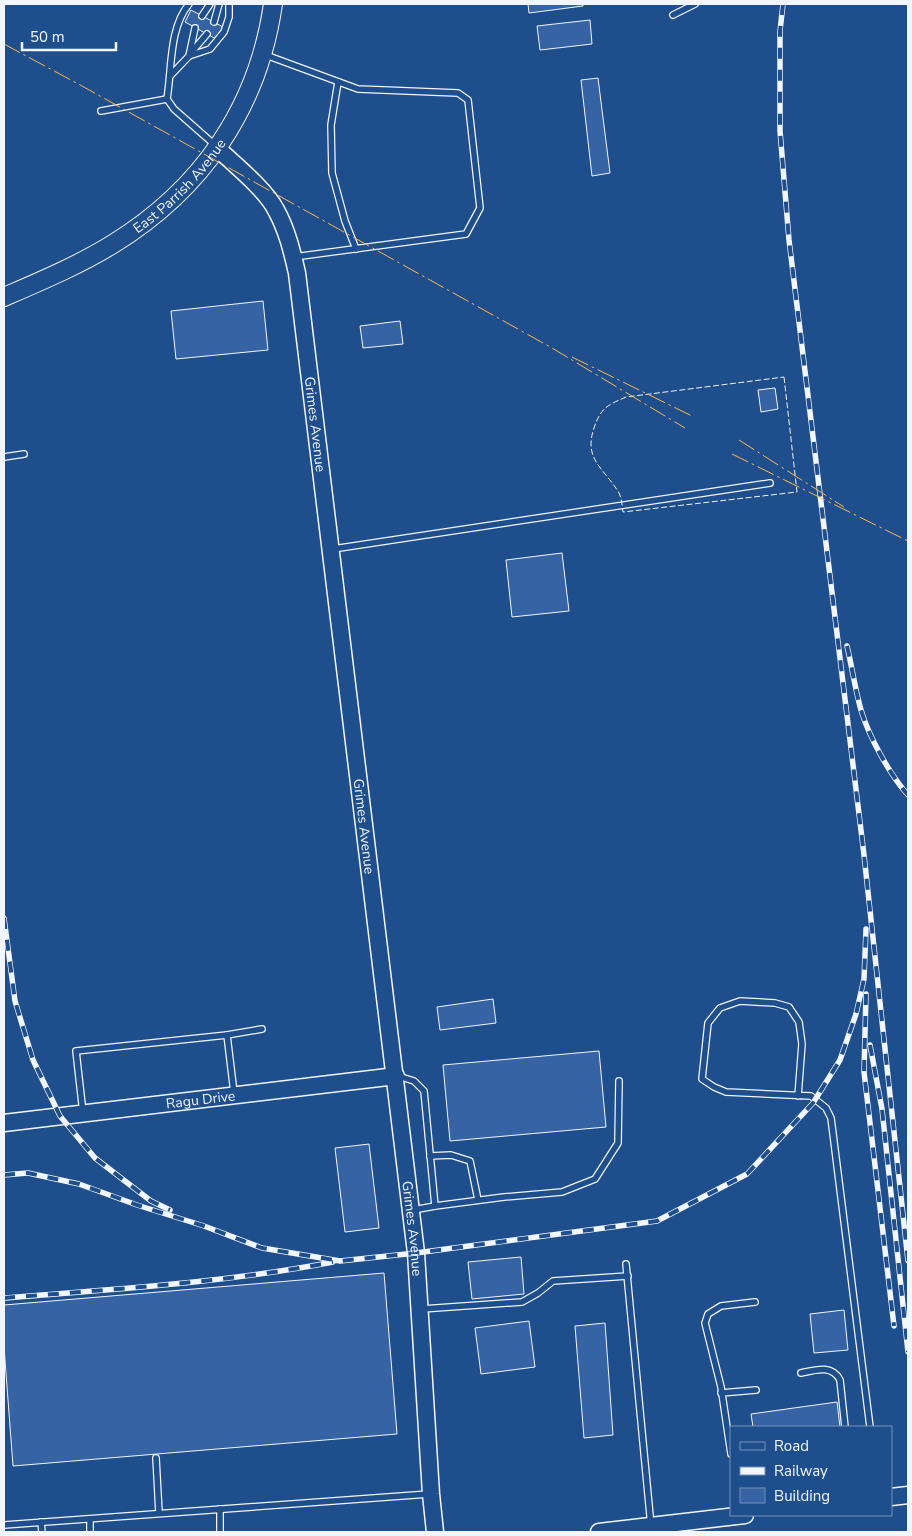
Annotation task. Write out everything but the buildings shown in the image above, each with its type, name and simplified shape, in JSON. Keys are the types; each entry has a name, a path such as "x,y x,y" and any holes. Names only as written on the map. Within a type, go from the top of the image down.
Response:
{"main road":[{"name":"East Parrish Avenue","path":"4,297 85,260 112,245 138,228 186,187 218,148 240,111 253,83 263,54 273,4"}],"street":[{"name":"Grimes Avenue","path":"218,148 258,187 276,209 289,239 297,273 411,1210 420,1309 435,1532"},
{"name":"Ragu Drive","path":"4,1122 396,1076"},
{"path":"892,1497 908,1495"},
{"path":"599,1532 651,1529 735,1516"}],"lane":[{"path":"189,4 174,32 167,99 174,110 218,148"},
{"path":"202,16 210,4"},
{"path":"214,22 219,4"},
{"path":"189,56 210,49 224,32 229,17 229,4"},
{"path":"673,15 694,4"},
{"path":"189,56 195,28"},
{"path":"171,75 207,34"},
{"path":"263,54 358,89 458,93 468,100 480,208 466,234 293,257"},
{"path":"338,82 331,125 332,173 345,221 356,249"},
{"path":"101,111 167,99"},
{"path":"4,457 24,454"},
{"path":"331,549 770,483"},
{"path":"798,1096 802,1044 799,1022 789,1007 775,1003 740,1001 720,1008 708,1023 702,1079 726,1092 798,1096 811,1096 826,1108 831,1118 870,1426"},
{"path":"83,1113 76,1052 227,1035 262,1029"},
{"path":"227,1035 234,1095"},
{"path":"396,1076 414,1081 424,1091 435,1206"},
{"path":"411,1210 478,1200 562,1192 595,1179 618,1143 619,1080"},
{"path":"430,1156 451,1155 470,1161 478,1200"},
{"path":"626,1264 651,1529"},
{"path":"420,1309 522,1302 538,1293 553,1281 628,1276"},
{"path":"730,1448 721,1393 705,1323 708,1314 721,1306 755,1302"},
{"path":"801,1372 825,1369 837,1375 840,1380 845,1426"},
{"path":"721,1393 756,1390"},
{"path":"156,1458 159,1513"},
{"path":"4,1525 431,1494"},
{"path":"220,1509 220,1532"},
{"path":"90,1519 90,1532"},
{"path":"41,1522 42,1532"}],"railway":[{"path":"783,4 780,31 780,131 789,240 864,855 908,1261"},
{"path":"847,646 859,702 869,732 887,766 908,795"},
{"path":"4,918 15,1001 33,1060 60,1116 95,1158 151,1201 170,1210"},
{"path":"4,1175 28,1173 79,1184 204,1226 262,1248 340,1261 416,1253 657,1221 747,1174 813,1103 840,1060 856,1014 864,979 866,929"},
{"path":"866,994 864,1072 894,1326"},
{"path":"870,1045 882,1109 908,1352"},
{"path":"4,1298 210,1280 333,1262"}],"fence":[{"path":"784,377 797,492 623,512 619,493 597,464 591,448 594,428 602,411 614,402 626,397 784,377"}],"power":[{"path":"4,44 552,348 685,428"},
{"path":"572,357 692,416"},
{"path":"739,440 844,507"},
{"path":"732,454 908,541"}]}
